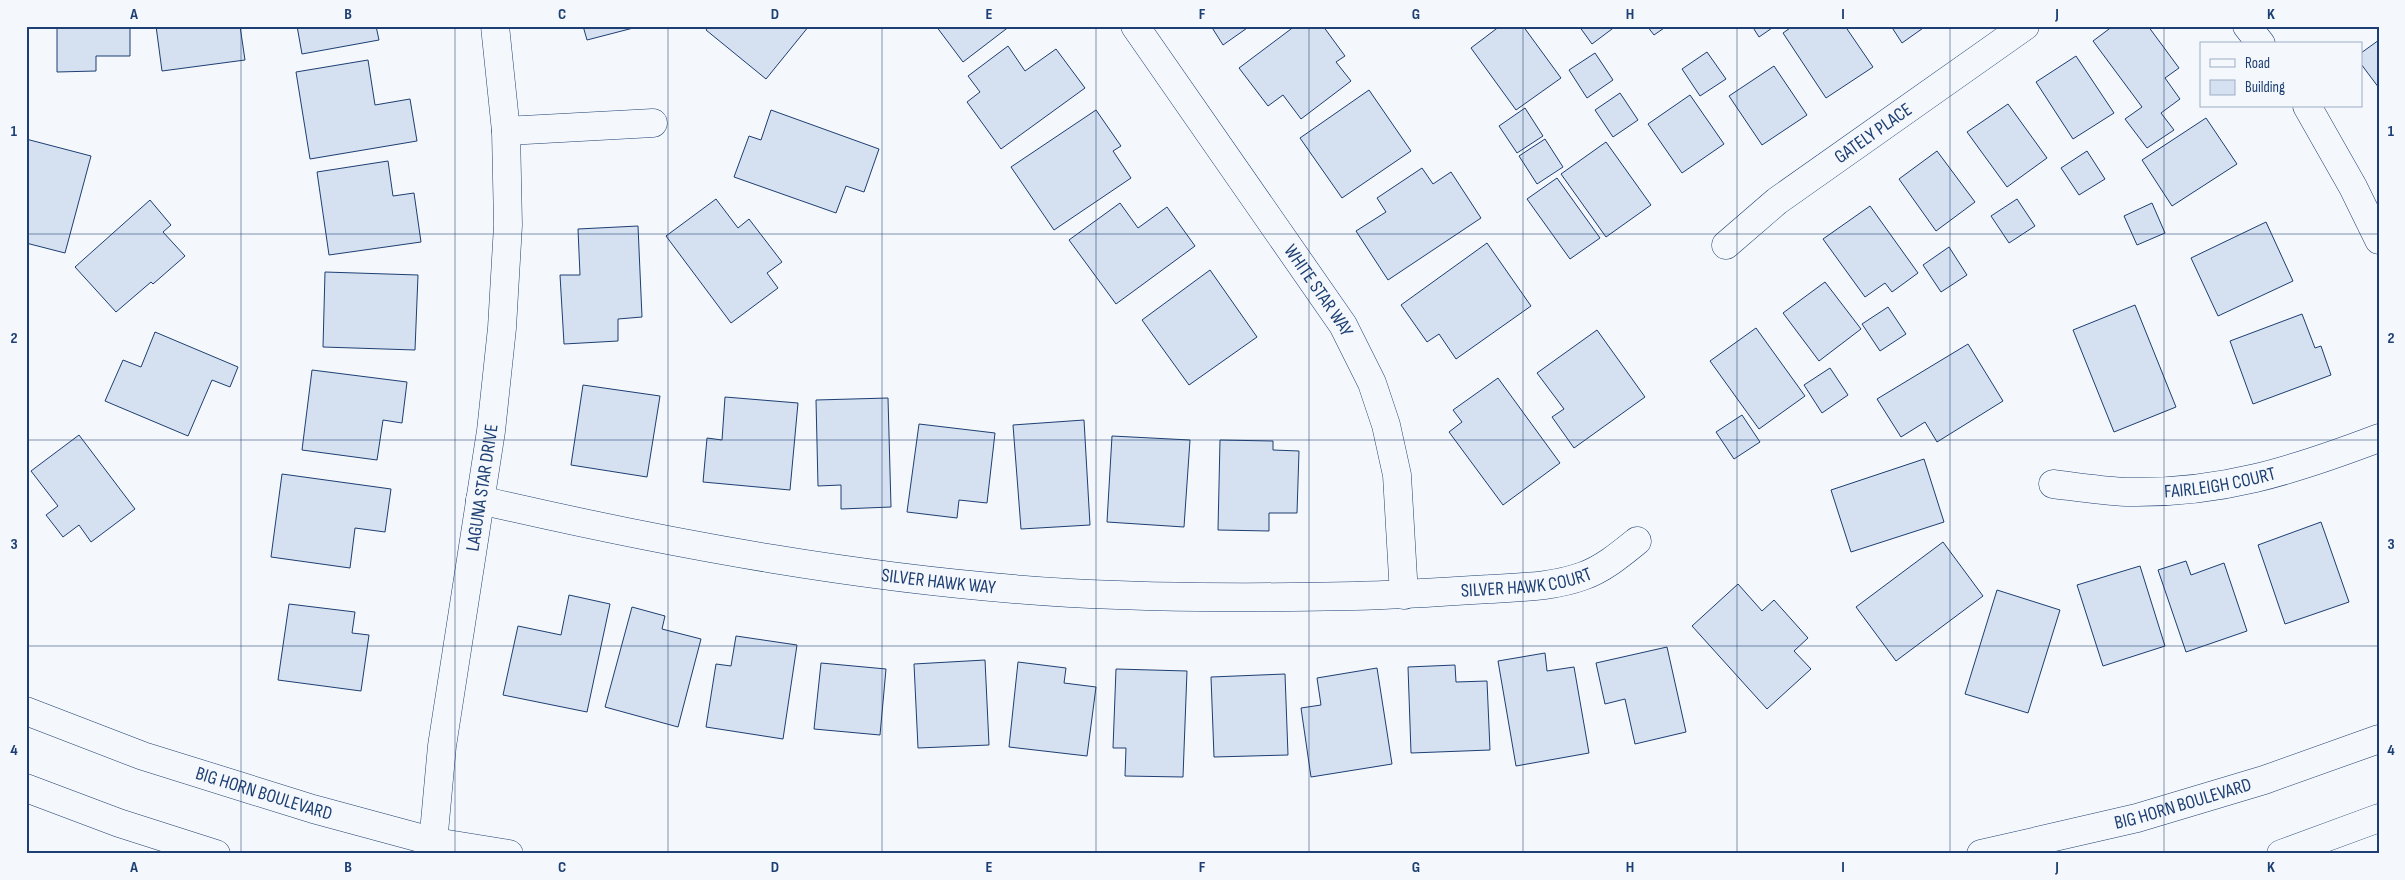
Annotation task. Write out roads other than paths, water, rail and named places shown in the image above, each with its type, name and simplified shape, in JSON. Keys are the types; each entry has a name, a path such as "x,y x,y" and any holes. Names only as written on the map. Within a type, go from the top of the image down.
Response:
{"street":[{"name":"LAGUNA STAR DRIVE","path":"434,848 442,746 491,431 502,328 508,225 506,130 496,26"},
{"name":"WHITE STAR WAY","path":"1135,26 1343,325 1372,383 1386,425 1397,475 1404,595"},
{"name":"GATELY PLACE","path":"1726,245 1776,201 2025,26"},
{"path":"2247,26 2260,42"},
{"path":"2308,108 2353,187 2379,240"},
{"path":"506,130 653,123"},
{"name":"FAIRLEIGH COURT","path":"2053,484 2125,492 2188,490 2258,479 2309,464 2379,438"},
{"name":"SILVER HAWK WAY","path":"480,500 609,530 771,560 905,578 1069,593 1234,598 1404,595"},
{"name":"SILVER HAWK COURT","path":"1404,595 1552,585 1584,576 1620,556 1637,541"},
{"name":"BIG HORN BOULEVARD","path":"26,711 142,756 434,848 510,854"},
{"name":"BIG HORN BOULEVARD","path":"1981,854 2130,820 2264,780 2379,738"},
{"path":"26,788 119,823 216,854"},
{"path":"2281,854 2379,818"}]}
